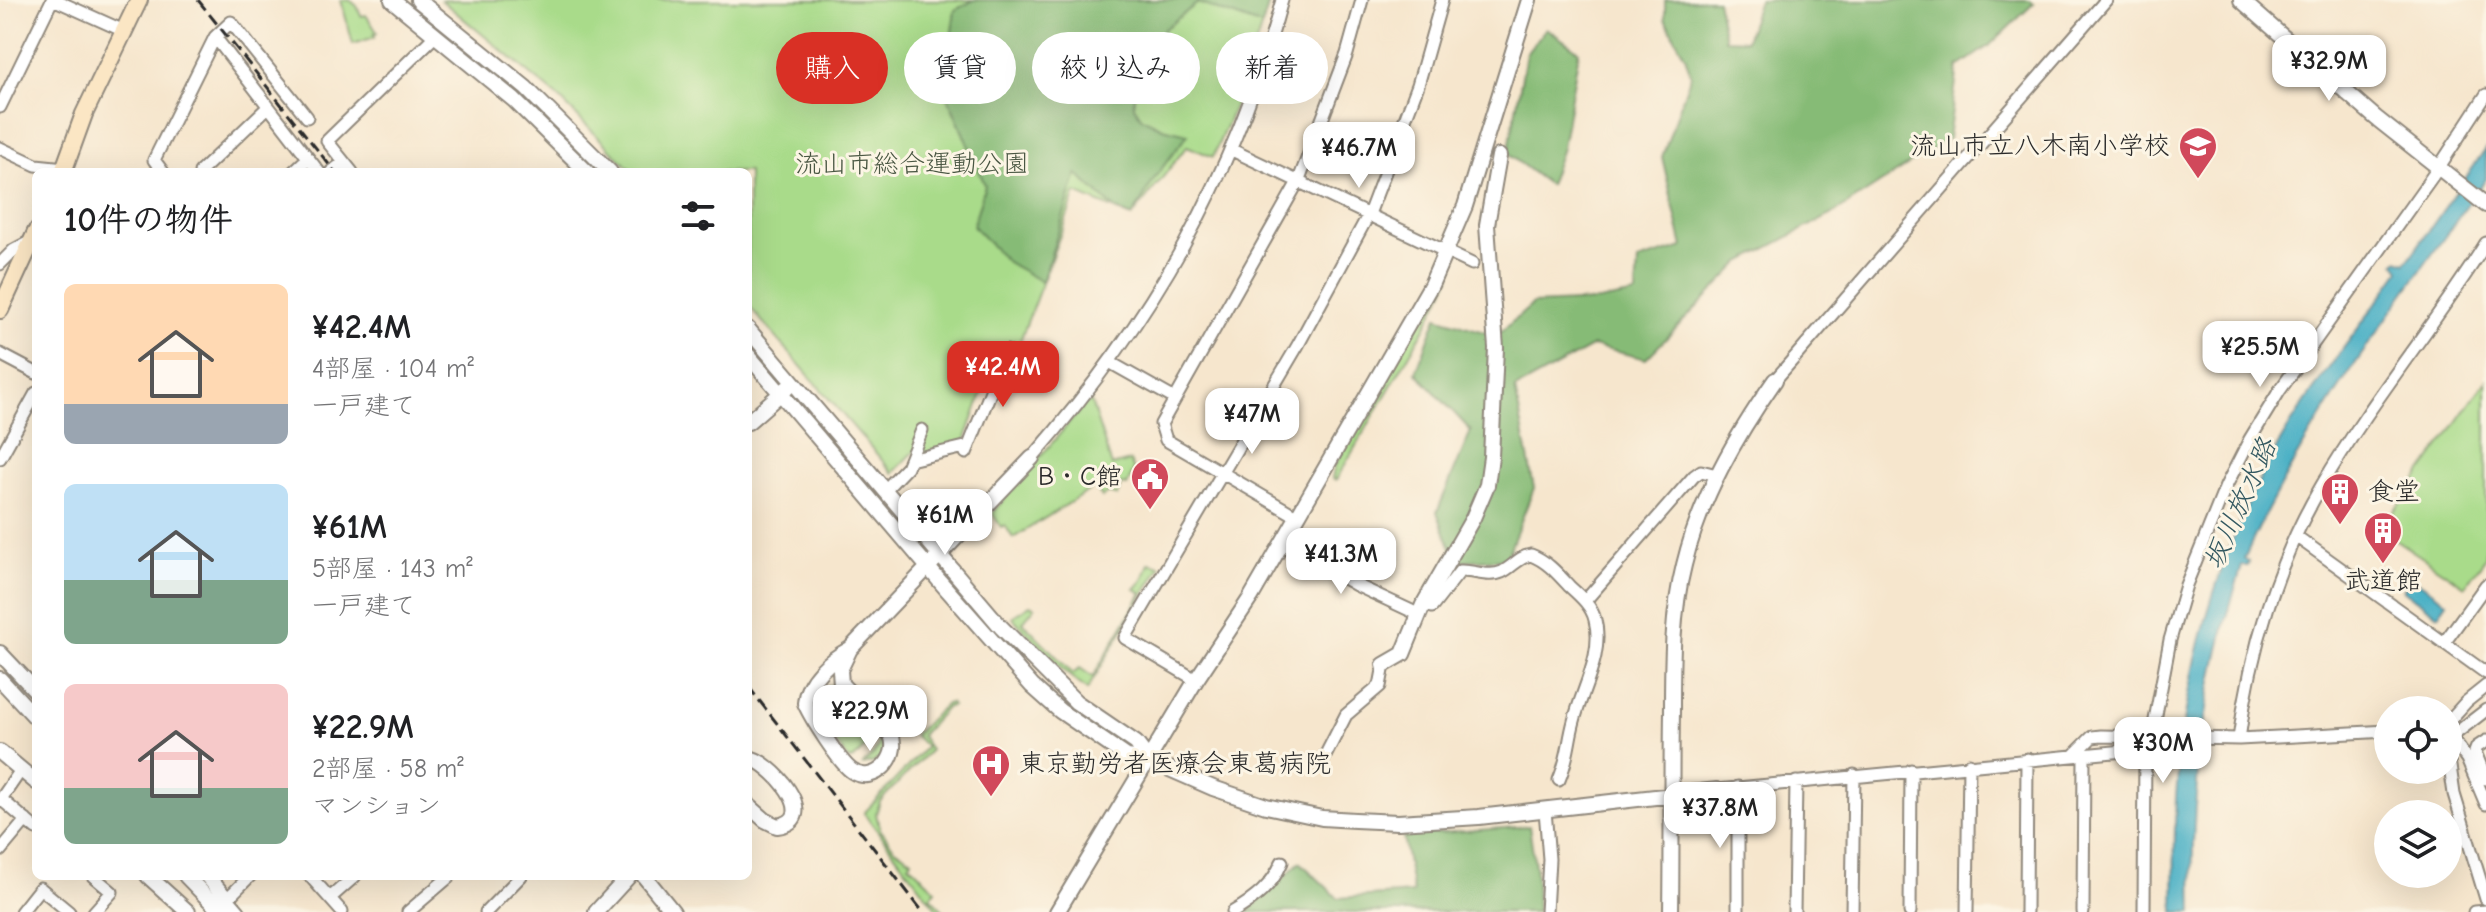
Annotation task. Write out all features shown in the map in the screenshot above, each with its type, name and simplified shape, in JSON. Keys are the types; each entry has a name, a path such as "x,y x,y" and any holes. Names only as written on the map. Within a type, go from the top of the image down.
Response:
{"main road":[{"path":"65,168 84,114 139,0"},
{"path":"0,310 32,240"}],"street":[{"path":"0,107 53,0 124,31"},
{"path":"392,0 514,100 583,168"},
{"path":"418,0 526,88 606,168"},
{"path":"850,649 840,670 844,690 891,735 895,743 892,757 874,773 859,775 847,768 808,709 805,703 809,685 837,656 850,649 941,556 1032,458 1111,363 1205,208 1232,150 1269,48 1282,0"},
{"path":"1298,517 1166,440 1161,424 1299,180 1347,54 1362,0"},
{"path":"1196,680 1125,638 1298,345 1369,214 1418,85 1442,0"},
{"path":"1057,912 1196,680 1283,543 1409,326 1465,206 1529,0"},
{"path":"1671,912 1673,658 1679,588 1688,548 1717,475 1775,380 2106,0"},
{"path":"2241,0 2376,118 2486,205"},
{"path":"160,168 154,160 215,37 231,22 307,117"},
{"path":"348,167 327,141 436,35"},
{"path":"215,37 316,168"},
{"path":"0,73 14,80"},
{"path":"2157,737 2170,640 2186,585 2226,486 2250,439 2280,390 2442,170 2486,95"},
{"path":"204,168 268,107"},
{"path":"0,148 36,165 53,168"},
{"path":"1232,150 1472,264"},
{"path":"1323,760 1346,715 1380,686 1384,665 1403,654 1421,610 1481,503 1490,471 1496,348 1487,225 1499,156"},
{"path":"297,168 308,158"},
{"path":"0,264 32,237"},
{"path":"2236,738 2276,583 2320,487 2486,243"},
{"path":"752,334 1001,627 1048,677 1076,702 1136,743 1149,760"},
{"path":"910,460 968,450 1007,351"},
{"path":"0,354 32,371"},
{"path":"752,360 1016,668 1060,711 1127,757 1149,760 1238,798 1322,818 1398,822 1545,810 1672,793 1854,775 2145,749 2144,912"},
{"path":"1111,363 1175,399"},
{"path":"752,418 793,382"},
{"path":"0,458 32,400"},
{"path":"885,490 907,467 922,430"},
{"path":"1585,601 1694,476 1701,471 1717,475"},
{"path":"2297,537 2486,673"},
{"path":"1283,543 1356,585 1421,610 1432,607 1460,571 1502,572 1524,556 1531,555 1556,572 1585,601 1595,620 1591,676 1574,721 1571,747 1559,780"},
{"path":"2444,643 2486,585"},
{"path":"0,653 32,686"},
{"path":"0,679 32,714"},
{"path":"809,685 840,680"},
{"path":"2462,706 2486,686"},
{"path":"2462,727 2486,710"},
{"path":"2083,912 2079,754 2092,737 2236,738 2374,732"},
{"path":"2486,741 2475,752 2486,779"},
{"path":"0,752 32,779"},
{"path":"2462,753 2486,804"},
{"path":"752,759 761,762 787,790 796,803 796,811 789,822 777,826 752,809"},
{"path":"2026,912 2027,759"},
{"path":"1967,912 1969,764"},
{"path":"21,770 0,799 32,825"},
{"path":"1910,912 1911,770"},
{"path":"1852,912 1854,775"},
{"path":"1794,912 1796,782"},
{"path":"2453,784 2486,899"},
{"path":"1738,787 1738,912"},
{"path":"1545,810 1549,859 1546,912"},
{"path":"0,851 26,820"},
{"path":"1233,912 1260,894 1276,876 1282,862"},
{"path":"94,912 112,892 98,880"},
{"path":"152,880 188,912"},
{"path":"191,880 238,912"},
{"path":"209,880 224,905"},
{"path":"224,905 246,880"},
{"path":"314,880 342,912"},
{"path":"330,898 350,880"},
{"path":"408,912 445,880"},
{"path":"486,912 517,880"},
{"path":"596,912 625,880"},
{"path":"647,880 673,912"},
{"path":"21,912 40,888 69,912"},
{"path":"2474,912 2486,911"}],"green space":[{"path":"341,0 350,0 361,16 366,15 377,32 375,37 353,44"},
{"name":"流山市総合運動公園","path":"441,0 1270,0 1260,32 1216,32 1216,104 1235,104 1213,157 1187,146 1132,217 1076,193 1017,349 999,347 965,441 923,454 916,450 893,473 752,310 752,168 629,168 558,97"},
{"path":"974,0 1270,0 1262,26 1198,3 1163,32 1032,32 1032,104 1134,104 1142,118 1163,128 1188,134 1156,176 1132,217 1116,210 1077,174 1042,282 1007,262 973,226 985,185 951,104 1016,104 1016,32 952,32 955,10"},
{"path":"1665,0 1717,0 1725,39 1746,40 1759,0 2030,0 2034,3 1990,45 1958,67 1948,139 1836,212 1741,262 1646,359 1593,346 1515,389 1534,488 1506,559 1456,561 1437,512 1471,431 1416,372 1437,317 1496,336 1533,304 1599,301 1636,294 1638,261 1683,247 1662,157 1691,75 1685,56 1665,19"},
{"path":"1546,28 1579,51 1562,148 1549,185 1508,154 1526,54"},
{"path":"1445,271 1452,274 1426,326 1336,480 1332,478 1335,465"},
{"path":"2486,381 2486,557 2465,586 2393,538 2389,519"},
{"path":"1087,402 1091,402 1112,466 1130,461 1134,470 1127,486 1121,484 1117,496 1109,493 1102,497 1095,487 1013,538 992,513"},
{"path":"1149,563 1161,566 1087,690 1058,666 1012,617 1030,605 1035,607 1023,622 1073,674 1080,668 1093,677 1142,593 1135,589 1143,580"},
{"path":"832,685 881,734 884,754 875,762 863,765 875,752 878,743 873,730 862,719 842,710 824,725 818,715 813,696 818,687"},
{"path":"950,703 952,706 947,707 921,735 930,750 880,801 876,814 880,829 894,848 912,860 909,864 936,890 930,897 945,912 939,912 864,813 926,747 914,735"},
{"path":"842,717 849,717 867,739 867,745 854,759 849,760 830,735 831,727"},
{"path":"1529,826 1536,872 1537,912 1247,912 1300,862 1338,898 1413,893 1403,836"}],"water":[{"path":"2486,149 2486,179 2324,411 2268,508 2244,559 2249,562 2248,566 2242,566 2229,608 2202,737 2194,824 2193,912 2174,912 2176,797 2181,746 2199,644 2230,545 2274,452 2301,408 2400,270 2395,263 2398,260 2406,263"},
{"path":"2413,578 2447,602 2438,615 2403,590"}],"railway":[{"path":"198,0 332,168"},
{"path":"752,691 923,912"}],"place":[{"name":"流山市立八木南小学校","path":"2198,180"},
{"name":"B・C館","path":"1150,511"},
{"name":"食堂","path":"2340,526"},
{"name":"武道館","path":"2383,565"},
{"name":"東京勤労者医療会東葛病院","path":"991,798"}],"water label":[{"name":"坂川放水路","path":"2240,504"}]}
